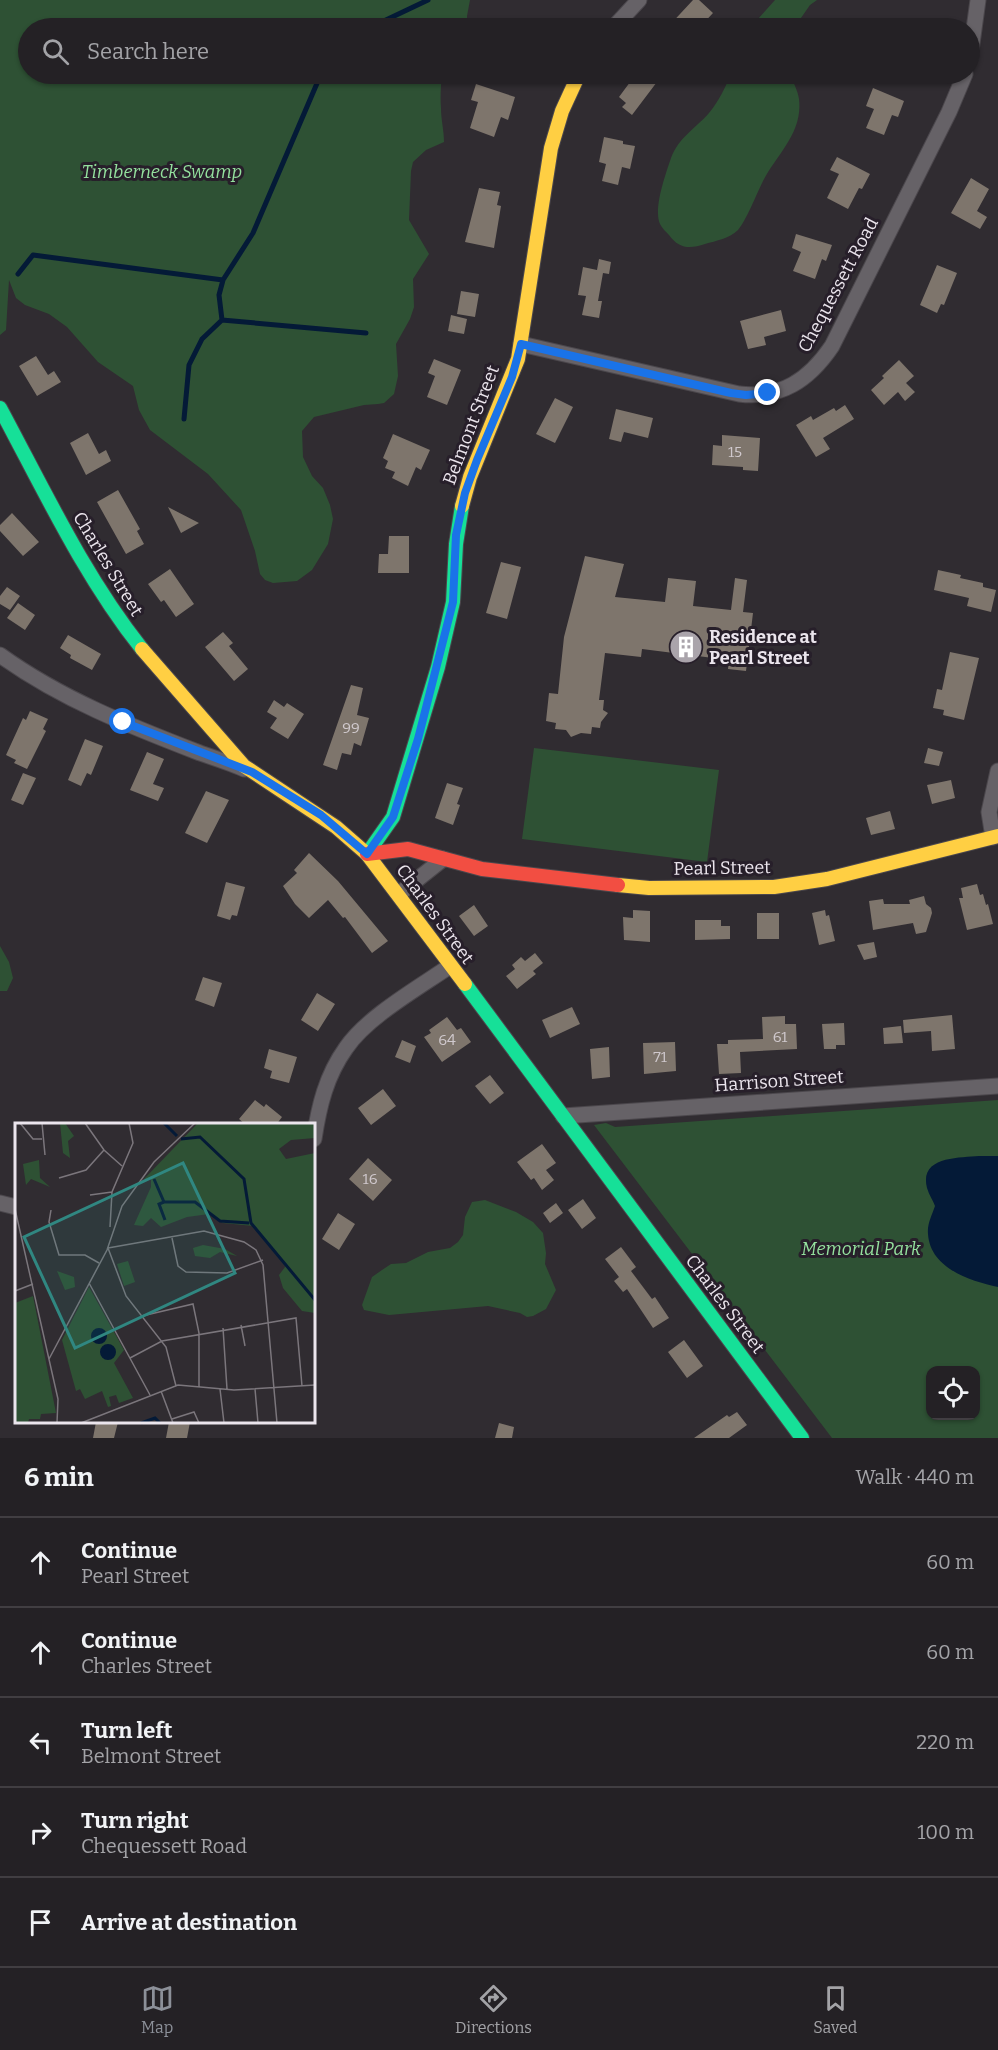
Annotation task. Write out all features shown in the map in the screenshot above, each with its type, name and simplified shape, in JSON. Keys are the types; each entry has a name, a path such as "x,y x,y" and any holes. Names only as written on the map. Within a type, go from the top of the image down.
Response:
{"street":[{"path":"622,18 639,0"},
{"path":"975,18 978,0"},
{"name":"Belmont Street","path":"367,854 393,817 418,739 452,609 456,535 465,493 479,452 512,377 521,344 551,148 562,111 574,84"},
{"name":"Chequessett Road","path":"521,344 739,394 768,393 796,383 820,364 832,346 950,112 960,84"},
{"name":"Charles Street","path":"0,408 64,528 109,605 154,665 237,759 252,772 321,815 367,854 802,1438"},
{"path":"0,655 70,698 123,722 252,772"},
{"path":"996,836 989,812 998,771"},
{"name":"Pearl Street","path":"367,854 408,849 474,867 638,887 774,887 827,879 996,836"},
{"path":"399,894 443,859"},
{"path":"315,1134 325,1087 347,1046 372,1022 450,966"},
{"name":"Harrison Street","path":"563,1116 998,1086"},
{"path":"0,1203 15,1207"}],"green space":[{"name":"Timberneck Swamp","path":"0,0 470,0 467,18 18,18 18,84 441,84 444,142 426,150 413,162 411,171 409,220 429,254 413,279 414,307 396,344 398,376 394,394 384,403 364,405 314,417 302,431 303,457 312,476 323,488 333,519 328,544 312,570 297,581 273,583 265,580 260,574 241,510 208,474 150,430 139,410 133,386 98,362 67,327 49,314 25,305 16,298 9,280 6,330 0,335"},
{"path":"775,0 817,0 810,5 801,18 759,18"},
{"path":"726,84 794,84 799,99 797,122 788,143 763,181 738,230 718,240 694,247 685,247 673,240 660,224 658,209 663,182 674,151 704,119"},
{"path":"534,748 719,770 707,862 522,839"},
{"path":"0,946 9,962 13,978 7,991 0,991"},
{"name":"Memorial Park","path":"998,1100 998,1438 832,1438 594,1125 606,1123 615,1127"},
{"path":"485,1200 516,1212 533,1222 543,1233 545,1264 556,1290 546,1309 527,1317 520,1313 488,1306 389,1315 364,1310 362,1305 372,1277 391,1264 406,1263 428,1252 450,1248 463,1235 465,1217 472,1202"}],"water":[{"path":"998,1156 998,1287 964,1277 953,1271 936,1256 930,1246 928,1234 935,1206 927,1188 926,1178 929,1170 942,1161"}],"building":[{"path":"693,0 699,0 713,13 708,18 676,18"},
{"path":"476,84 515,97 508,120 501,117 494,137 470,128 478,102 471,100"},
{"path":"629,84 655,84 632,115 622,107 626,103 619,97"},
{"path":"873,88 904,101 898,117 892,115 884,135 866,128 874,109 866,106"},
{"path":"604,137 635,146 630,169 622,167 618,185 602,181 606,164 599,162"},
{"path":"837,157 870,174 862,189 859,188 848,209 827,198 839,174 830,170"},
{"path":"971,178 989,189 977,211 987,217 980,229 951,213"},
{"path":"479,188 500,192 497,205 501,206 494,248 465,242"},
{"path":"796,234 832,245 826,261 822,259 815,279 793,271 801,252 792,248"},
{"path":"599,259 611,262 609,274 603,273 598,301 602,301 599,318 582,315 586,296 578,295 583,267 597,270"},
{"path":"937,265 957,273 944,305 941,304 937,313 920,305"},
{"path":"461,291 479,294 475,317 457,314"},
{"path":"781,310 786,331 764,337 766,345 748,349 740,321"},
{"path":"451,315 467,319 464,334 448,331"},
{"path":"36,356 48,375 54,371 61,382 37,396 19,366"},
{"path":"434,359 461,370 447,405 427,397 435,376 428,373"},
{"path":"899,360 914,376 906,383 915,392 905,401 898,392 884,405 871,390"},
{"path":"555,398 573,407 555,443 536,434"},
{"path":"845,405 854,419 823,438 830,449 816,457 796,425 811,416 813,420 834,408 836,411"},
{"path":"616,409 653,418 648,438 624,432 621,442 609,439"},
{"path":"88,433 99,454 106,450 111,461 86,475 70,443"},
{"path":"393,434 430,450 421,470 416,467 408,486 392,478 395,472 385,468 388,461 383,458"},
{"path":"722,435 760,438 758,471 743,470 743,467 712,465 713,445 722,446"},
{"path":"118,490 140,529 137,531 144,544 126,554 97,502"},
{"path":"168,507 199,523 181,533"},
{"path":"12,513 39,542 23,556 0,531 0,525"},
{"path":"389,536 409,536 409,573 378,573 379,554 388,554"},
{"name":"Residence at Pearl Street","path":"585,556 624,564 615,597 665,602 668,578 696,581 693,606 731,610 735,578 747,580 743,612 753,613 746,671 728,669 729,660 642,649 641,657 605,653 599,700 604,700 603,710 608,713 601,722 600,728 592,727 591,734 581,733 571,737 566,730 555,729 556,723 546,721 549,693 558,694 564,637"},
{"path":"501,562 521,567 507,619 486,613"},
{"path":"170,569 194,604 176,617 164,600 161,602 148,584"},
{"path":"938,570 961,575 960,578 983,583 983,587 996,590 991,612 967,606 969,598 934,590"},
{"path":"7,587 20,596 10,610 0,604 0,596"},
{"path":"18,603 35,615 25,630 7,618"},
{"path":"223,632 233,643 229,646 248,669 234,681 205,647"},
{"path":"68,635 101,654 92,670 70,658 71,655 60,648"},
{"path":"950,652 979,658 964,720 943,715 944,710 933,708 937,689 942,690"},
{"path":"351,685 363,688 357,715 369,718 361,746 354,743 351,755 342,753 337,770 323,765"},
{"path":"274,700 284,707 287,703 304,714 288,739 270,728 277,718 267,712"},
{"path":"30,711 48,719 43,729 46,731 27,769 14,763 16,760 6,755 23,718 26,720"},
{"path":"85,739 103,746 91,775 87,773 81,786 68,780"},
{"path":"928,748 943,752 939,766 924,763"},
{"path":"147,752 164,759 153,784 164,788 158,801 130,790"},
{"path":"23,773 36,778 23,805 11,800"},
{"path":"951,780 955,798 932,804 927,785"},
{"path":"447,783 463,788 453,825 435,818"},
{"path":"206,791 229,800 207,843 185,833"},
{"path":"890,811 895,829 871,835 866,818"},
{"path":"309,853 338,881 388,941 372,953 345,917 343,918 328,900 309,918 295,904 283,886 297,873 294,870"},
{"path":"226,882 245,887 237,916 232,915 230,920 217,916"},
{"path":"977,884 980,895 983,894 986,905 988,904 993,924 967,930 959,898 963,898 961,888"},
{"path":"924,896 932,913 926,932 916,934 913,923 873,930 869,901 883,899 884,904 910,904 909,900"},
{"path":"474,905 488,926 474,936 459,916"},
{"path":"633,910 650,911 650,942 624,940 623,917 633,918"},
{"path":"825,910 826,916 829,915 835,941 819,945 812,913"},
{"path":"757,913 779,913 779,939 757,939"},
{"path":"695,920 721,920 721,926 730,926 730,939 695,940"},
{"path":"874,942 877,957 864,960 857,945"},
{"path":"535,953 543,963 533,971 536,974 517,989 506,976 515,969 512,965 521,957 525,961"},
{"path":"203,977 222,983 214,1007 195,1000"},
{"path":"317,993 335,1004 318,1031 301,1020"},
{"path":"572,1007 580,1024 550,1038 542,1020"},
{"path":"952,1015 955,1049 932,1051 931,1031 904,1033 903,1020"},
{"path":"785,1016 785,1024 796,1024 797,1049 740,1052 741,1073 719,1074 717,1044 728,1044 728,1040 763,1039 762,1017"},
{"path":"447,1017 457,1030 461,1028 471,1042 442,1062 424,1037 431,1033 429,1030"},
{"path":"844,1023 845,1045 836,1045 836,1049 824,1049 822,1024"},
{"path":"901,1026 903,1043 884,1044 883,1028"},
{"path":"402,1040 416,1046 410,1063 395,1057"},
{"path":"675,1042 676,1071 644,1074 643,1043"},
{"path":"609,1047 610,1077 592,1079 590,1049"},
{"path":"269,1049 297,1057 289,1083 270,1078 272,1071 264,1068"},
{"path":"490,1075 504,1093 490,1104 475,1086"},
{"path":"383,1089 396,1106 371,1125 358,1108"},
{"path":"255,1100 264,1107 266,1104 282,1117 278,1123 244,1123 239,1119"},
{"path":"542,1144 556,1163 546,1170 554,1180 542,1190 534,1178 531,1180 517,1162"},
{"path":"368,1158 392,1180 373,1201 349,1179"},
{"path":"583,1199 596,1218 582,1229 568,1210"},
{"path":"556,1203 563,1213 550,1223 543,1213"},
{"path":"338,1213 355,1224 339,1250 322,1239"},
{"path":"621,1247 636,1267 631,1271 652,1299 655,1297 669,1318 653,1328 627,1289 623,1292 614,1281 619,1277 605,1259"},
{"path":"684,1340 703,1366 687,1378 668,1352"},
{"path":"737,1412 747,1425 729,1438 694,1438 727,1415 729,1417"},
{"path":"96,1423 118,1423 114,1438 93,1438"},
{"path":"169,1423 190,1423 187,1438 166,1438"},
{"path":"499,1423 514,1427 512,1438 495,1438"}],"waterway":[{"path":"390,18 428,0"},
{"path":"18,274 33,255 223,280 253,233 317,84"},
{"path":"223,280 219,295 222,320 366,333"},
{"path":"184,419 189,365 202,339 222,320"}],"traffic: fast":[{"path":"0,408 83,562 142,649"},
{"path":"367,854 393,817 438,667 453,602 456,544 462,506"},
{"path":"465,984 802,1438"}],"traffic: slow":[{"path":"462,506 470,477 518,359 551,148 562,111 574,84"},
{"path":"142,649 244,766 336,827 367,854 465,984"},
{"path":"618,885 649,888 774,887 827,879 998,836"}],"traffic: jam":[{"path":"367,854 408,849 482,869 618,885"}],"place":[{"name":"Residence at Pearl Street","path":"686,647"}],"route":[{"path":"123,722 252,772 321,815 367,854 393,817 418,739 453,602 456,535 460,512 470,477 512,377 521,344 731,393 746,395 768,393"}]}
